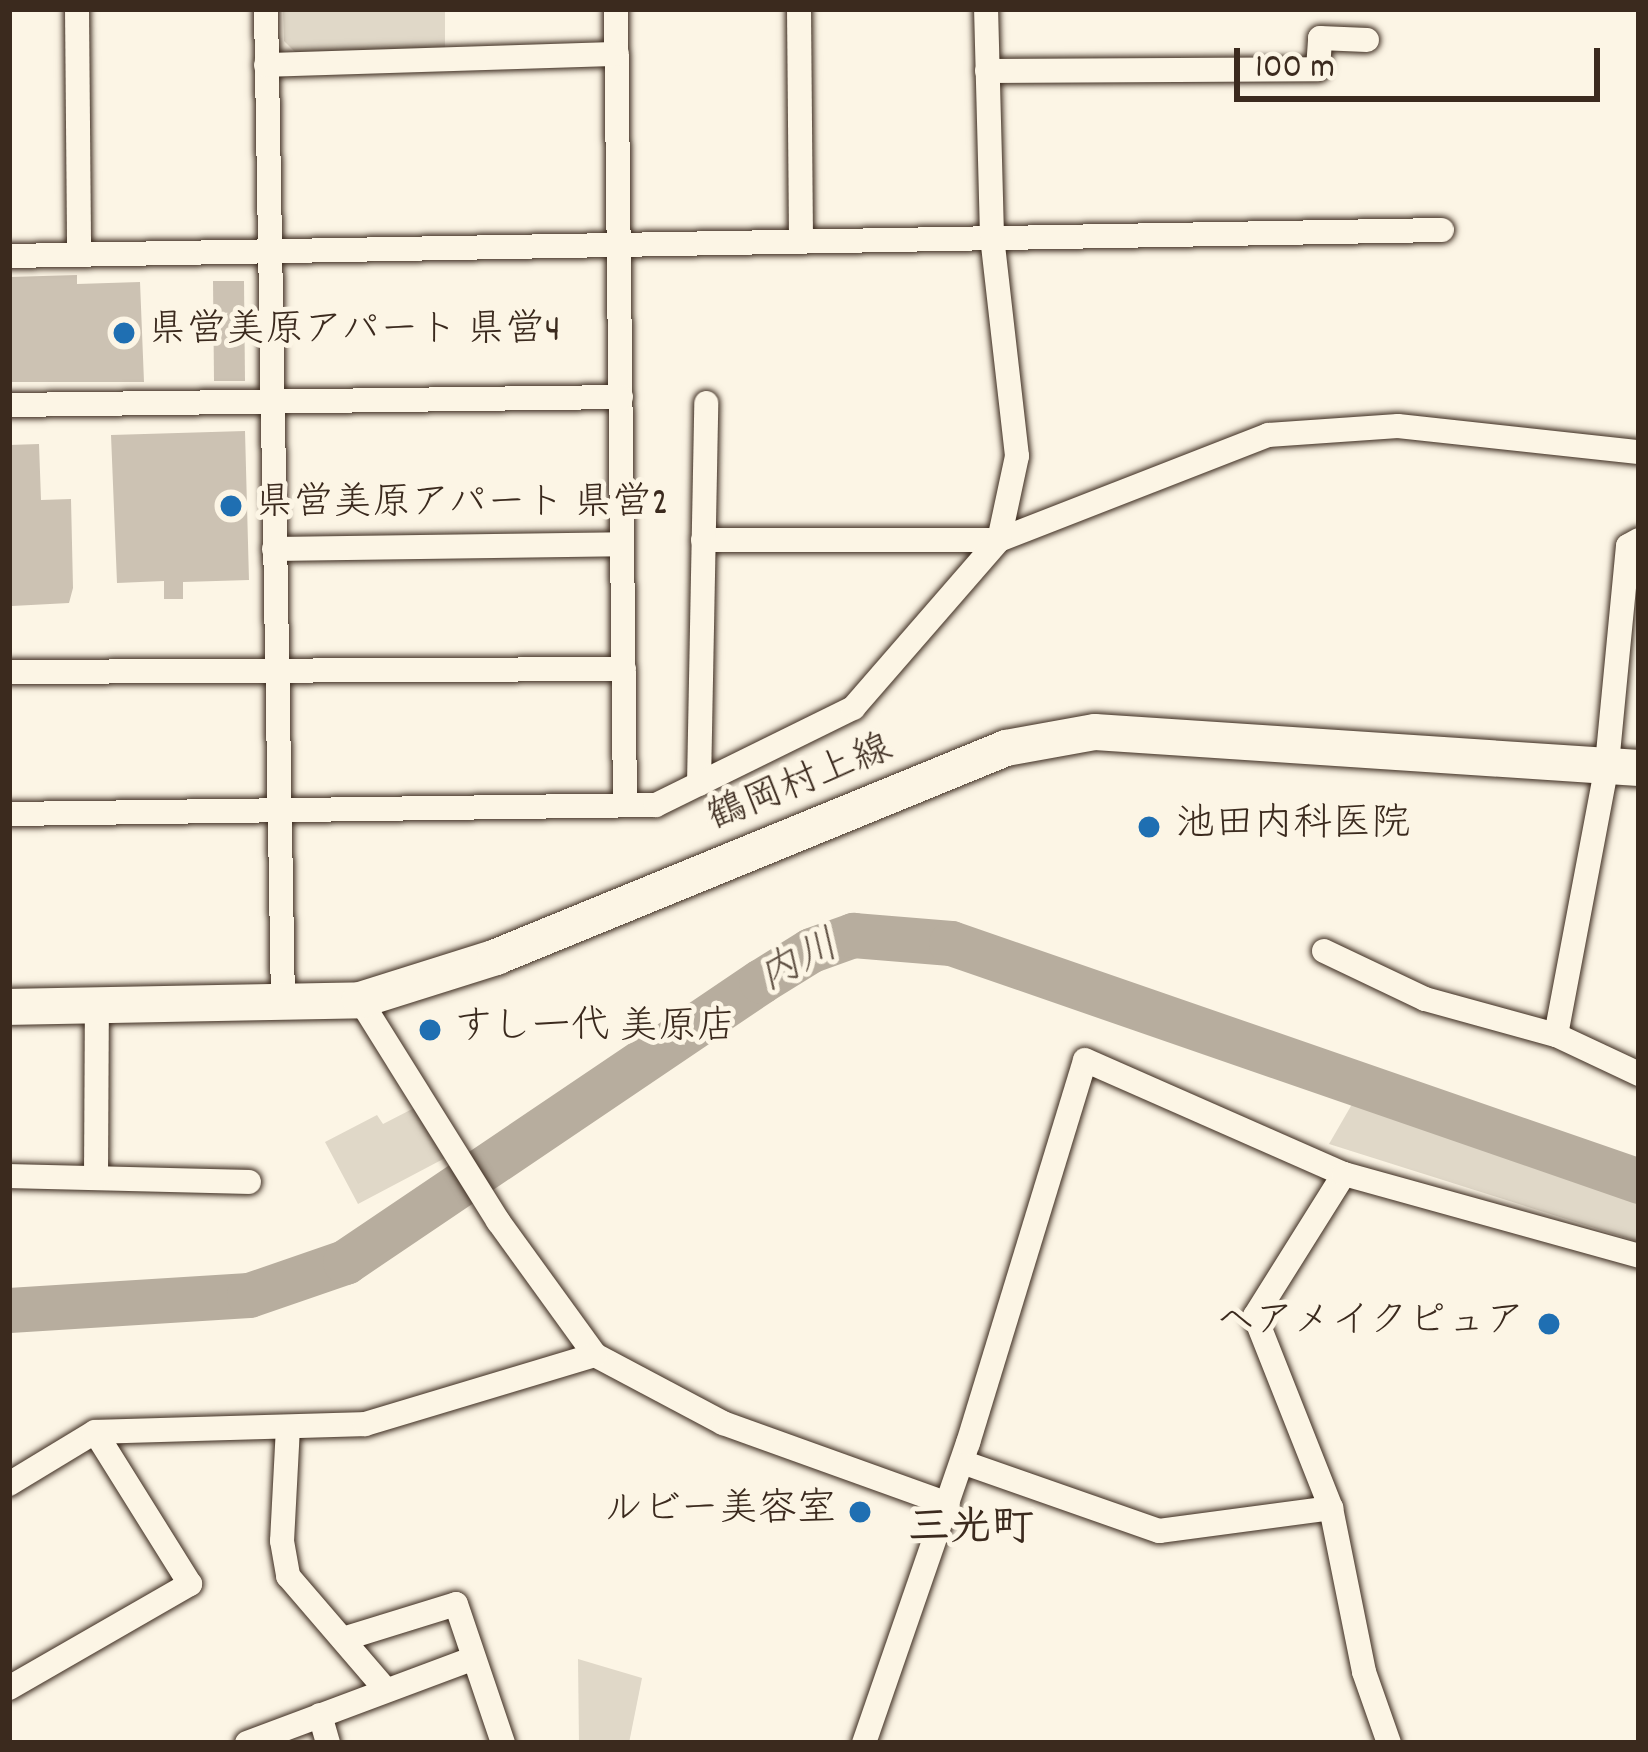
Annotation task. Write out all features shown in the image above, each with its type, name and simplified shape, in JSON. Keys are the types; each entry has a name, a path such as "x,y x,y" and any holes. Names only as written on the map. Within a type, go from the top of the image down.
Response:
{"main road":[{"name":"鶴岡村上線","path":"9,1007 361,1000 496,957 1006,748 1095,731 1623,766"}],"street":[{"path":"77,9 79,255"},
{"path":"266,9 283,1001"},
{"path":"616,9 625,805"},
{"path":"799,9 801,240"},
{"path":"9,814 656,805 853,708 999,540 1017,456 992,236 986,9"},
{"path":"987,71 1318,69 1320,38 1367,40"},
{"path":"266,65 616,54"},
{"path":"9,256 1442,230"},
{"path":"9,405 620,398"},
{"path":"699,784 706,403"},
{"path":"704,540 999,540 1268,435 1398,426 1639,452"},
{"path":"1556,1035 1623,766 1628,546 1639,540"},
{"path":"274,549 622,544"},
{"path":"9,672 623,669"},
{"path":"1324,950 1425,999 1556,1035 1639,1074"},
{"path":"361,1000 498,1221 595,1354 723,1423 948,1504"},
{"path":"95,1178 97,1005"},
{"path":"864,1743 962,1462 1085,1060 1344,1174 1639,1256"},
{"path":"1344,1174 1256,1316 1330,1508 1364,1672 1389,1743"},
{"path":"9,1176 249,1182"},
{"path":"9,1484 95,1432 365,1424 595,1354"},
{"path":"288,1426 282,1541 288,1576 386,1690"},
{"path":"9,1688 190,1584 95,1432"},
{"path":"962,1462 1159,1531 1330,1508"},
{"path":"343,1639 456,1604 503,1743"},
{"path":"247,1743 474,1658"},
{"path":"320,1715 328,1743"}],"shaded area":[{"path":"283,9 445,9 445,52 301,58 284,41"},
{"path":"1355,1099 1639,1192 1639,1242 1329,1144"},
{"path":"420,1105 447,1157 358,1204 325,1142 377,1115 383,1124"},
{"path":"578,1659 642,1678 629,1743 579,1743"}],"building":[{"path":"77,275 77,284 140,282 144,382 11,382 9,277"},
{"path":"213,281 244,281 245,381 214,381"},
{"path":"245,431 249,580 183,582 183,599 164,599 164,581 117,583 111,435"},
{"path":"39,444 41,500 71,499 73,588 69,603 12,606 9,445"}],"waterway":[{"name":"内川","path":"9,1310 249,1295 345,1262 761,981 811,950 853,935 951,943 1639,1181"}],"place":[{"name":"県営美原アパート 県営4","path":"124,333"},
{"name":"県営美原アパート 県営2","path":"231,506"},
{"name":"池田内科医院","path":"1149,827"},
{"name":"すし一代 美原店","path":"430,1030"},
{"name":"ヘアメイクピュア","path":"1549,1324"},
{"name":"ルビー美容室","path":"860,1512"}],"district":[{"name":"三光町","path":"971,1531"}]}
